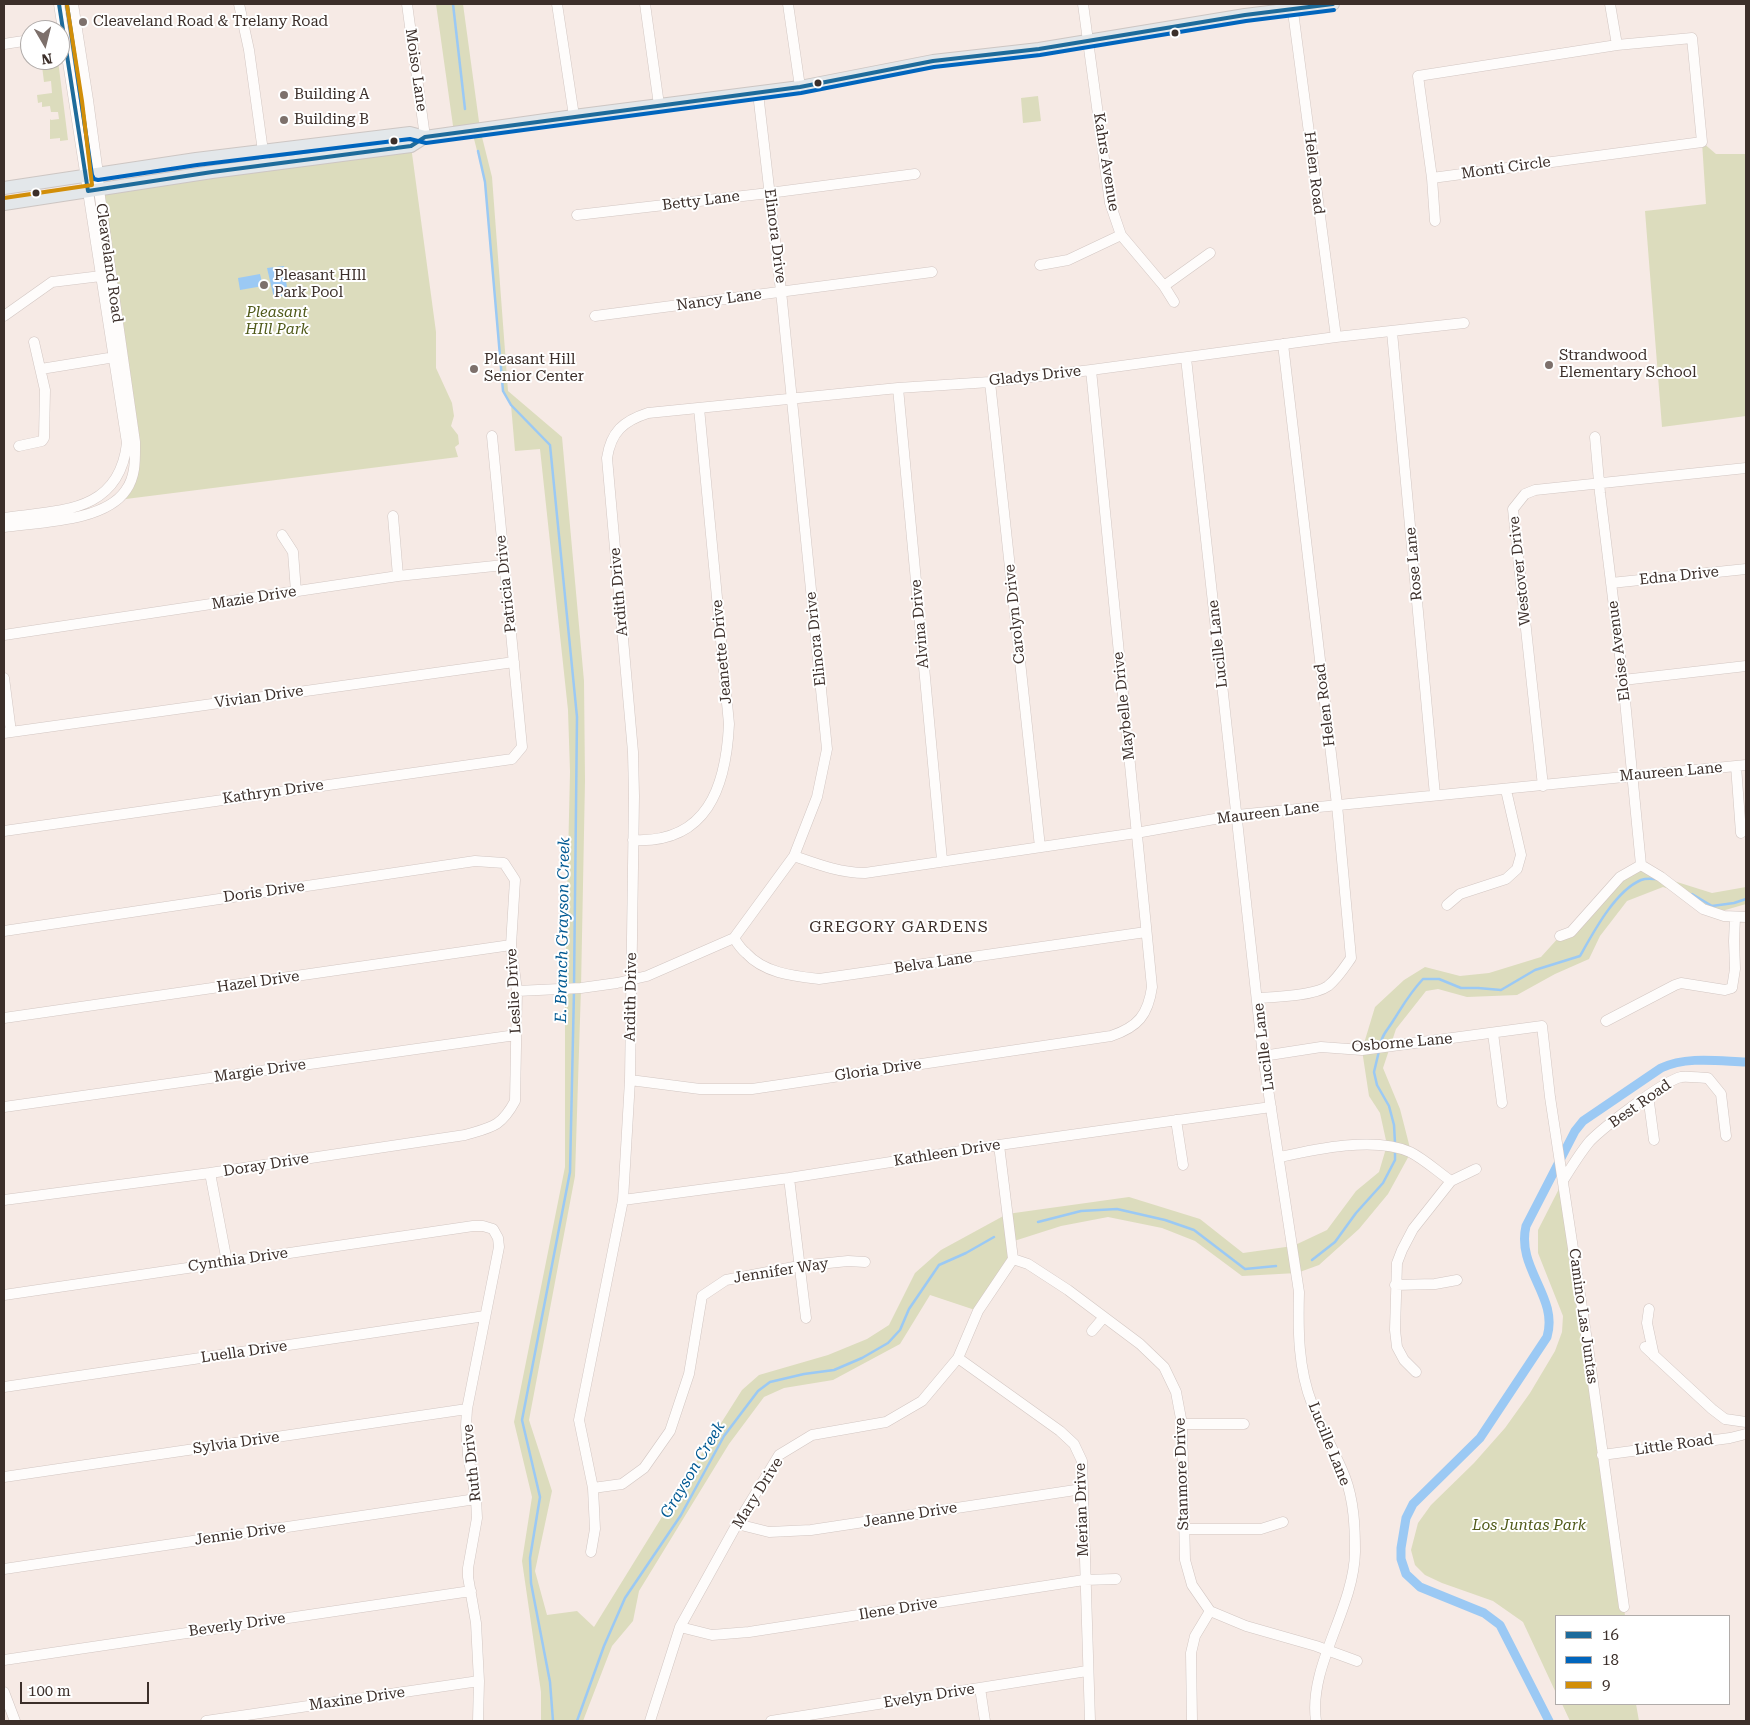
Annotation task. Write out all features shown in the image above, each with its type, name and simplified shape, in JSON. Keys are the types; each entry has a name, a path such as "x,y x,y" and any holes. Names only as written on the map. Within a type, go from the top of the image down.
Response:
{"main road":[{"path":"4,188 263,151 410,133 425,137 800,87 933,61 1039,49 1292,6 1333,4"},
{"path":"4,204 212,172 411,146 425,137"}],"street":[{"name":"Cleaveland Road","path":"59,4 60,20"},
{"name":"Cleaveland Road","path":"73,4 78,34 94,191 135,442 136,464 126,490 118,500"},
{"path":"238,4 249,50 265,166"},
{"name":"Moiso Lane","path":"406,4 425,137"},
{"path":"557,4 574,116"},
{"path":"645,4 659,105"},
{"path":"788,4 800,87"},
{"name":"Kahrs Avenue","path":"1083,4 1110,203 1121,235 1164,286 1174,302"},
{"path":"1610,4 1616,45"},
{"name":"Helen Road","path":"1292,6 1336,337"},
{"path":"70,35 78,34"},
{"name":"Monti Circle","path":"1692,38 1702,142 1432,178 1418,76 1616,45 1692,38"},
{"path":"4,44 20,42"},
{"name":"Cleaveland Road","path":"69,70 92,174"},
{"name":"Elinora Drive","path":"734,938 794,856 817,797 827,749 793,400 758,92"},
{"name":"Betty Lane","path":"577,215 915,174"},
{"path":"1432,178 1435,221"},
{"path":"1040,265 1068,260 1121,235"},
{"path":"1164,286 1210,253"},
{"name":"Nancy Lane","path":"595,316 932,272"},
{"name":"Cleaveland Road","path":"107,275 115,357 126,433 126,454 121,471 107,490"},
{"path":"4,316 52,282 107,275"},
{"name":"Gladys Drive","path":"613,437 621,427 634,418 648,413 898,388 990,382 1336,337 1464,323"},
{"name":"Rose Lane","path":"1392,332 1436,795"},
{"path":"19,446 42,441 44,438 45,390 34,342"},
{"name":"Helen Road","path":"1258,998 1307,994 1327,987 1351,958 1337,805 1283,344"},
{"path":"41,369 115,357"},
{"name":"Lucille Lane","path":"1186,358 1263,1056 1280,1157 1299,1292 1298,1331 1301,1366 1312,1404 1346,1478 1354,1518 1355,1555 1349,1589 1315,1690 1316,1721"},
{"name":"Maybelle Drive","path":"1091,370 1152,987 1150,1002 1139,1021 1125,1031"},
{"name":"Carolyn Drive","path":"990,382 1040,847"},
{"name":"Alvina Drive","path":"898,388 942,860"},
{"name":"Jeanette Drive","path":"633,840 649,841 665,838 679,833 700,818 716,794 728,749 729,724 699,408"},
{"name":"Patricia Drive","path":"492,436 520,732"},
{"name":"Ardith Drive","path":"591,1552 595,1529 593,1488 579,1420 623,1200 630,1080 633,752 607,458 613,437"},
{"name":"Eloise Avenue","path":"1595,437 1623,680 1640,866"},
{"name":"Westover Drive","path":"1543,786 1513,509 1525,494 1535,490 1746,468"},
{"path":"4,518 74,508 87,504 107,490 118,500 110,506 90,514 4,527"},
{"path":"392,516 398,576"},
{"path":"282,535 293,552 296,592"},
{"name":"Mazie Drive","path":"4,635 398,576 504,565"},
{"name":"Edna Drive","path":"1611,582 1746,569"},
{"name":"Vivian Drive","path":"8,732 514,662"},
{"path":"1623,680 1746,666"},
{"path":"4,678 8,732"},
{"name":"Kathryn Drive","path":"4,831 512,759 522,747 520,732"},
{"path":"1741,765 1741,833"},
{"name":"Maureen Lane","path":"794,856 838,870 865,873 942,860 1136,833 1237,815 1506,790 1741,765"},
{"path":"1447,905 1460,894 1506,879 1517,869 1521,855 1506,790"},
{"name":"Doris Drive","path":"4,930 475,861 504,863 515,880"},
{"path":"1560,936 1571,932 1620,877 1640,866 1661,877 1703,909 1724,916 1746,917"},
{"name":"Leslie Drive","path":"515,880 511,945 517,992 515,1101"},
{"path":"1606,1021 1682,983 1725,990 1732,988 1736,970 1735,917"},
{"name":"Belva Lane","path":"734,938 746,954 765,967 796,977 819,979 1146,932"},
{"path":"517,992 581,988 631,980 647,976 734,938"},
{"name":"Hazel Drive","path":"4,1018 511,945"},
{"name":"Osborne Lane","path":"1263,1056 1321,1047 1362,1050 1542,1026"},
{"name":"Camino Las Juntas","path":"1542,1026 1602,1455 1618,1553 1624,1607"},
{"name":"Gloria Drive","path":"630,1080 700,1089 752,1089 1101,1037 1125,1031"},
{"path":"1493,1033 1502,1103"},
{"name":"Margie Drive","path":"4,1107 516,1035"},
{"name":"Best Road","path":"1563,1175 1591,1140 1669,1081 1681,1077 1708,1078 1721,1094 1726,1136"},
{"path":"1648,1096 1654,1140"},
{"name":"Doray Drive","path":"4,1200 210,1173 465,1134 496,1124 507,1116 515,1101"},
{"name":"Kathleen Drive","path":"623,1200 789,1178 999,1145 1271,1107"},
{"path":"1176,1120 1183,1165"},
{"path":"1280,1157 1364,1144 1387,1145 1410,1152 1451,1181"},
{"path":"999,1145 1013,1259"},
{"path":"1416,1372 1404,1360 1397,1346 1395,1285 1397,1263 1413,1229 1451,1181 1476,1169"},
{"path":"210,1173 227,1262"},
{"path":"789,1178 806,1318"},
{"name":"Cynthia Drive","path":"4,1295 473,1226"},
{"name":"Ruth Drive","path":"473,1226 483,1226 493,1230 498,1238 499,1247 467,1409 466,1426 477,1518 468,1568 476,1623 479,1681 478,1721"},
{"name":"Stanmore Drive","path":"1013,1259 1028,1264 1068,1290 1140,1344 1164,1367 1176,1392 1182,1424 1186,1560 1192,1585 1210,1611"},
{"name":"Mary Drive","path":"650,1721 680,1627 737,1524 779,1455 812,1435 886,1422 922,1401 958,1358 978,1311 1013,1259"},
{"name":"Jennifer Way","path":"593,1488 622,1484 644,1468 670,1431 689,1374 702,1296 726,1280 799,1266 848,1261 866,1262"},
{"path":"1395,1285 1435,1284 1457,1280"},
{"path":"1649,1309 1647,1322 1654,1357"},
{"name":"Luella Drive","path":"4,1387 485,1316"},
{"path":"1092,1331 1104,1317"},
{"path":"1645,1347 1712,1409 1725,1419 1742,1422"},
{"name":"Merian Drive","path":"958,1358 1060,1431 1074,1444 1082,1461 1084,1580 1090,1721"},
{"name":"Sylvia Drive","path":"4,1477 467,1409"},
{"path":"1182,1424 1244,1424"},
{"name":"Little Road","path":"1602,1455 1730,1438 1746,1434"},
{"name":"Jeanne Drive","path":"737,1524 769,1532 810,1530 1082,1489"},
{"name":"Jennie Drive","path":"4,1569 476,1498"},
{"path":"1184,1530 1261,1529 1283,1522"},
{"name":"Ilene Drive","path":"680,1627 712,1635 749,1632 1084,1580 1116,1579"},
{"name":"Beverly Drive","path":"4,1660 471,1591"},
{"path":"1192,1721 1191,1653 1195,1636 1210,1611 1246,1626 1278,1634 1357,1661"},
{"name":"Evelyn Drive","path":"771,1721 1087,1670"},
{"name":"Maxine Drive","path":"206,1721 479,1681"},
{"path":"980,1688 985,1721"},
{"path":"4,1692 15,1721"}],"green space":[{"path":"436,4 463,4 480,129 492,177 508,391 562,437 584,681 585,781 575,1176 529,1420 552,1491 535,1571 547,1615 577,1611 594,1627 742,1390 759,1375 828,1355 867,1339 889,1325 915,1273 941,1250 1007,1214 1129,1197 1200,1219 1243,1253 1293,1246 1327,1230 1356,1191 1379,1172 1387,1145 1380,1113 1369,1096 1362,1050 1375,1007 1404,980 1425,967 1460,976 1489,973 1541,957 1560,936 1641,865 1661,877 1712,893 1746,887 1746,904 1715,913 1687,895 1663,887 1627,901 1600,936 1589,959 1555,974 1517,995 1467,997 1438,989 1426,991 1396,1029 1383,1068 1400,1109 1411,1152 1388,1194 1359,1229 1319,1265 1297,1273 1242,1276 1195,1241 1162,1228 1108,1217 1061,1226 1011,1242 1013,1259 978,1311 930,1295 900,1344 833,1380 784,1388 764,1397 729,1444 639,1591 633,1621 612,1646 583,1721 541,1721 541,1692 522,1561 532,1497 514,1422 565,1167 565,989 570,772 568,710 540,449 515,451 511,405 503,391 485,182 472,131 454,133"},
{"path":"42,70 59,70 68,140 60,141 60,138 50,139 50,119 59,119 58,112 51,112 50,106 42,107 42,102 38,103 37,95 52,93 51,81 44,82"},
{"path":"1038,96 1041,121 1023,123 1021,98"},
{"path":"1702,142 1716,154 1746,154 1746,416 1662,427 1645,211 1706,204"},
{"name":"Pleasant HIll Park","path":"411,146 436,332 436,368 452,403 454,416 451,426 458,435 459,444 455,447 458,457 118,500 135,464 99,190"},
{"name":"Los Juntas Park","path":"1564,1179 1618,1553 1625,1615 1555,1615 1555,1691 1523,1622 1493,1601 1425,1575 1415,1565 1411,1550 1418,1523 1431,1505 1474,1463 1505,1428 1530,1393 1555,1351 1562,1332 1563,1316 1538,1253 1538,1230"},
{"path":"1562,1705 1636,1705 1639,1721 1570,1721"}],"water":[{"path":"284,266 288,295 274,298 267,268"},
{"path":"260,274 263,286 240,290 238,278"}],"waterway":[{"name":"E. Branch Grayson Creek","path":"453,4 465,109"},
{"name":"E. Branch Grayson Creek","path":"478,151 485,182 503,391 511,405 550,445 577,717 574,986"},
{"name":"Grayson Creek","path":"1380,1046 1382,1038 1410,994 1423,979 1439,979 1461,988 1501,990 1535,970 1580,956 1591,936 1622,893 1631,885 1641,880 1657,879"},
{"name":"Grayson Creek","path":"1692,894 1712,906 1746,899"},
{"name":"E. Branch Grayson Creek","path":"553,1721 550,1682 531,1583 530,1558 540,1497 522,1420 570,1172 574,991"},
{"name":"Grayson Creek","path":"1379,1051 1374,1072 1377,1085 1389,1106 1394,1125 1395,1143"},
{"path":"1549,1721 1500,1625 1484,1613 1420,1587 1406,1574 1401,1559 1406,1518 1413,1504 1480,1438 1547,1337 1549,1323 1547,1309 1527,1256 1526,1226 1575,1131 1583,1121 1661,1068 1671,1064 1692,1061 1746,1062"},
{"name":"Grayson Creek","path":"1312,1260 1335,1242 1356,1213 1383,1183 1395,1160 1395,1149"},
{"name":"Grayson Creek","path":"1038,1222 1081,1211 1117,1209 1165,1220 1194,1230 1245,1269 1276,1266"},
{"name":"Grayson Creek","path":"577,1721 604,1646 625,1598 681,1515 724,1436 758,1391 770,1382 804,1374 834,1370 862,1358 888,1343 900,1330 909,1309 939,1265 966,1253 994,1237"}],"transit line":[{"name":"16","path":"59,4 88,191 212,172 411,146 425,137 800,87 933,61 1039,49 1245,15 1333,4"},
{"name":"18","path":"67,5 92,175 94,179 98,180 197,165 410,139 426,143 801,93 934,67 1040,55 1246,21 1334,10"},
{"name":"9","path":"4,198 92,185 82,101 67,5"}],"place":[{"name":"Cleaveland Road & Trelany Road","path":"83,22"},
{"name":"Building A","path":"284,95"},
{"name":"Building B","path":"284,120"},
{"name":"Pleasant HIll Park Pool","path":"264,285"},
{"name":"Strandwood Elementary School","path":"1549,365"},
{"name":"Pleasant Hill Senior Center","path":"474,369"}],"district":[{"name":"GREGORY GARDENS","path":"899,927"}]}
